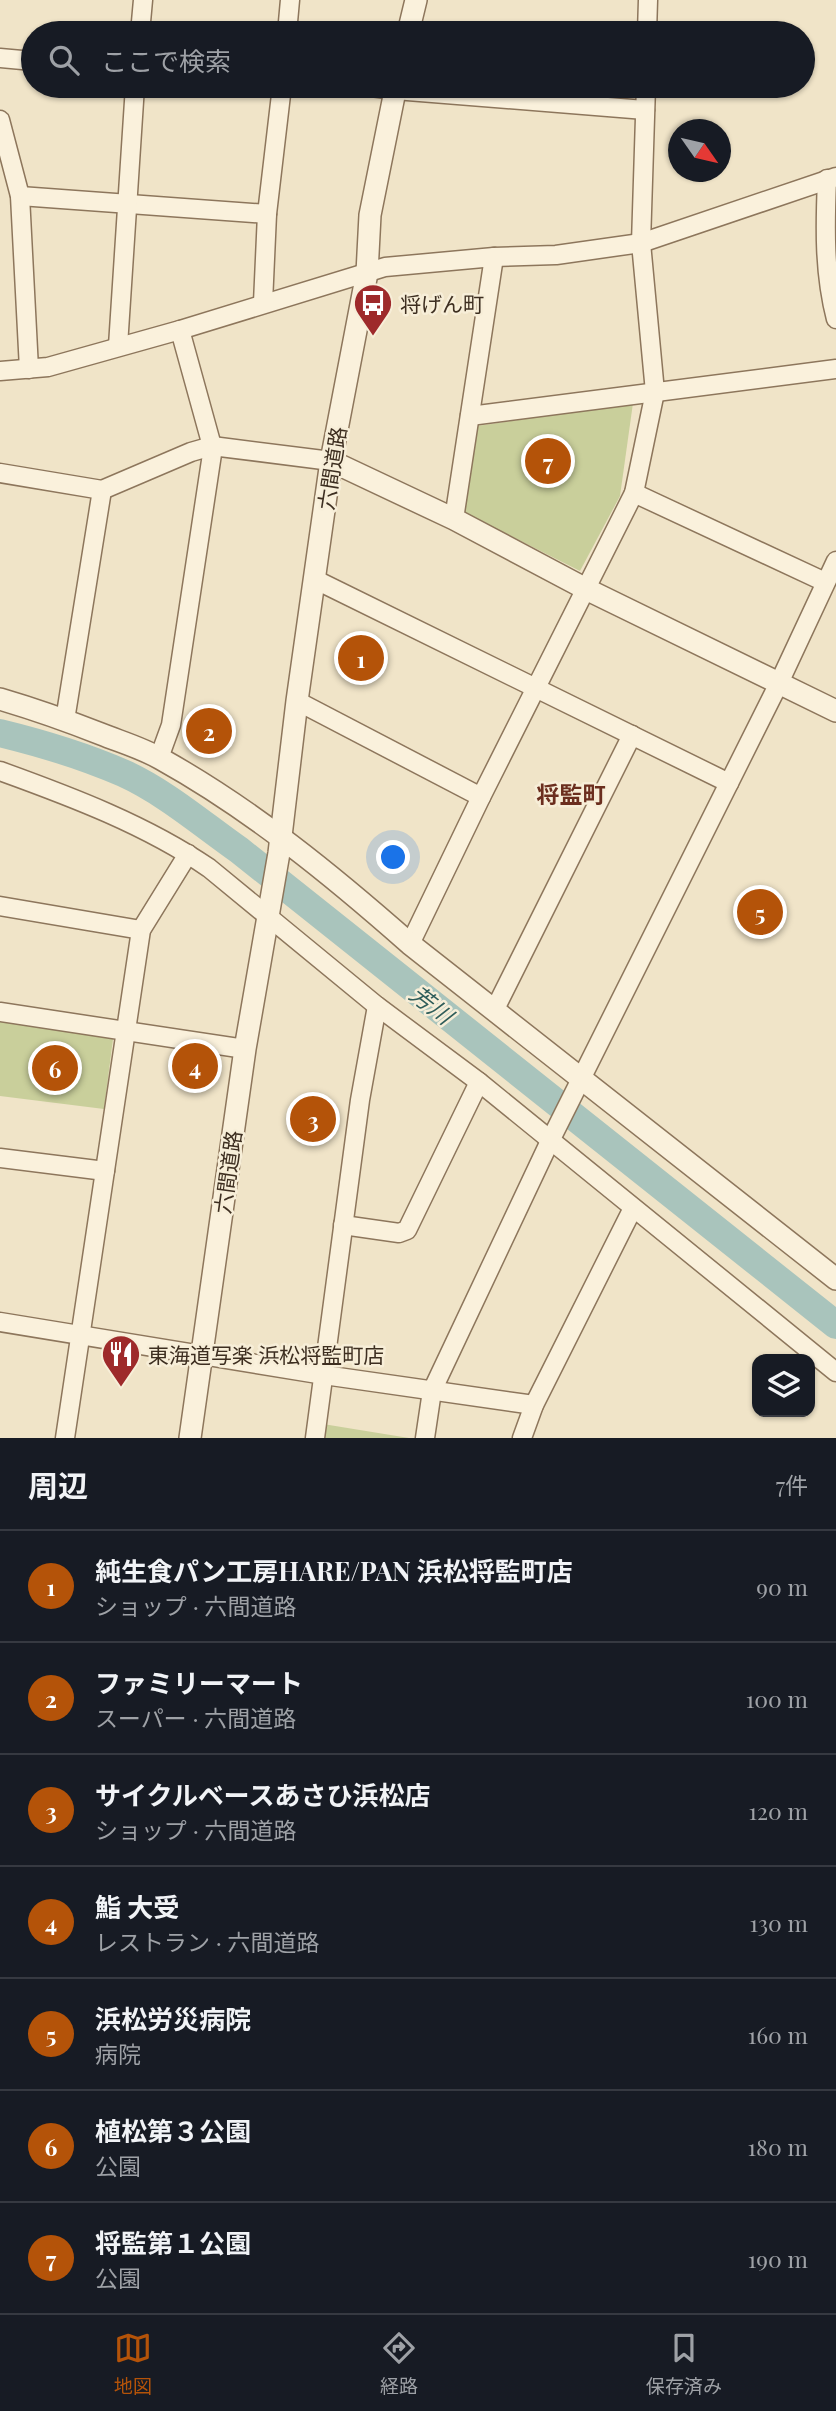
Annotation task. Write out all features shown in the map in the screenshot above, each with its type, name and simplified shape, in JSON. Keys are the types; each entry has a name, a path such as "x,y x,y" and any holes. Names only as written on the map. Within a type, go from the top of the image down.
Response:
{"street":[{"path":"141,21 143,0"},
{"path":"288,21 290,0"},
{"path":"411,21 416,0"},
{"path":"647,21 648,0"},
{"path":"0,58 21,60"},
{"path":"118,346 134,98"},
{"path":"263,303 267,214 281,98"},
{"name":"六間道路","path":"190,1438 245,1049 279,845 331,461 367,273 370,215 393,98"},
{"path":"509,98 645,110"},
{"path":"410,944 634,493 655,392 641,243 646,98"},
{"path":"0,120 20,197 29,369"},
{"path":"0,371 48,367 385,267 494,257 556,255 641,243 831,178 829,292 836,319"},
{"path":"20,197 267,214"},
{"path":"454,519 494,257"},
{"path":"159,758 171,725 212,446 180,330"},
{"path":"470,416 836,369"},
{"path":"0,473 102,490 191,452 212,446 331,461 454,519 586,589 836,711"},
{"path":"65,720 102,490"},
{"path":"634,493 825,582"},
{"path":"425,1438 432,1391 551,1137 779,683 836,561"},
{"path":"314,579 729,783"},
{"path":"0,699 65,720 159,758 364,904 410,944 495,1009 579,1081 836,1279"},
{"path":"297,701 481,797"},
{"path":"495,1009 632,735"},
{"path":"0,771 65,794 139,828 188,854 268,911 377,1006 551,1137 633,1208 836,1372"},
{"path":"65,1438 141,930 188,854"},
{"path":"0,906 141,930"},
{"path":"315,1438 360,1100 377,1006"},
{"path":"0,1012 245,1049"},
{"path":"344,1226 399,1233 407,1230 479,1082"},
{"path":"0,1158 105,1171"},
{"path":"522,1438 534,1405 633,1208"},
{"path":"0,1322 324,1375 534,1405"}],"green space":[{"path":"633,403 620,496 580,571 462,511 477,426"},
{"path":"0,1019 109,1033 113,1039 104,1109 0,1096"},
{"path":"323,1424 409,1438 320,1438"}],"waterway":[{"name":"芳川","path":"0,733 62,750 123,773 154,789 183,809 239,850 836,1325"}],"place":[{"name":"将げん町","path":"373,337"},
{"name":"将監第１公園","path":"548,461"},
{"name":"純生食パン工房HARE/PAN 浜松将監町店","path":"361,658"},
{"name":"ファミリーマート","path":"209,731"},
{"name":"浜松労災病院","path":"760,912"},
{"name":"鮨 大受","path":"195,1066"},
{"name":"植松第３公園","path":"55,1068"},
{"name":"サイクルベースあさひ浜松店","path":"313,1119"},
{"name":"東海道写楽 浜松将監町店","path":"121,1388"}],"district":[{"name":"将監町","path":"571,793"}]}
